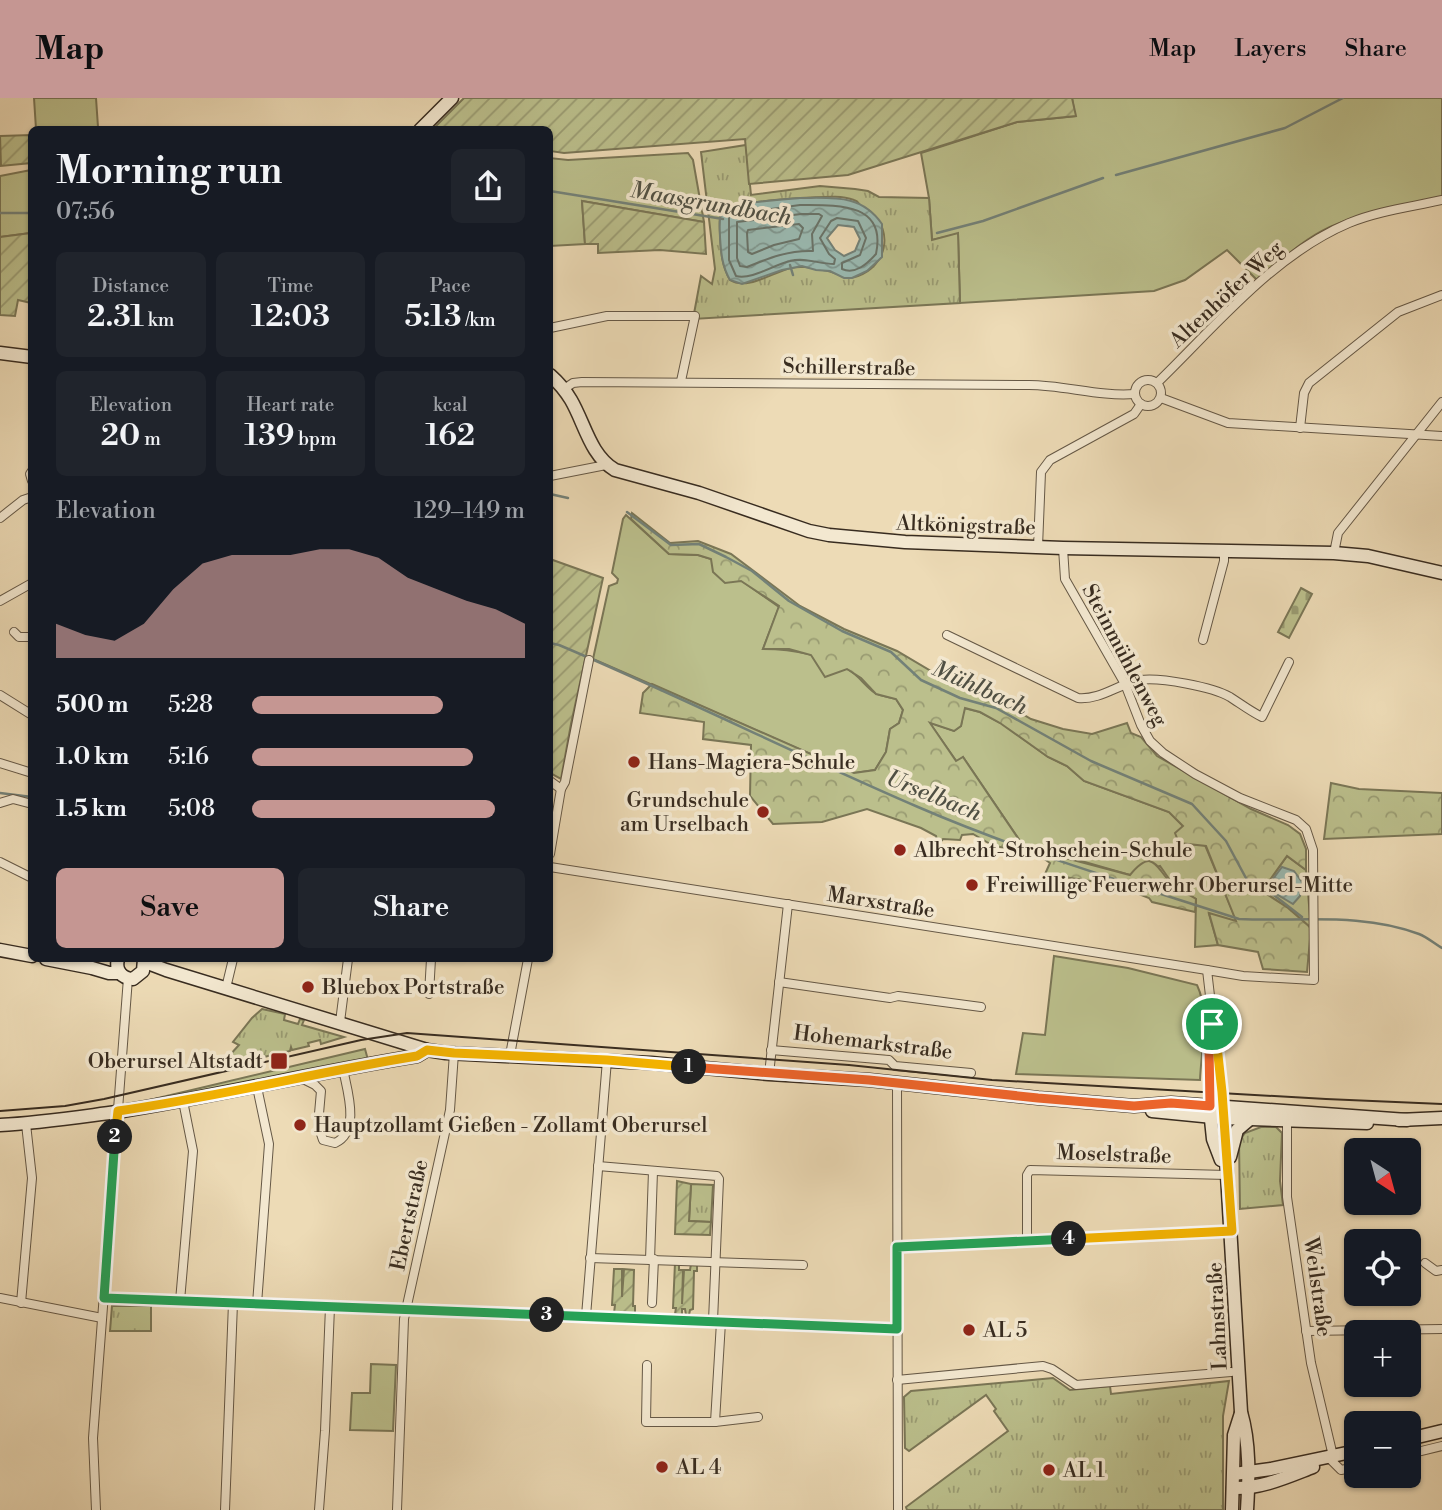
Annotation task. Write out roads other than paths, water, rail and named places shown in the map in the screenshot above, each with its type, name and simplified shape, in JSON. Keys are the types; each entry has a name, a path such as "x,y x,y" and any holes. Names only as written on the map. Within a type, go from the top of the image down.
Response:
{"street":[{"path":"424,126 452,98"},
{"name":"Altenhöfer Weg","path":"1157,383 1258,285 1302,248 1324,234 1371,215 1442,200"},
{"path":"1300,428 1304,393 1309,383 1398,312 1442,295"},
{"path":"553,327 607,316 695,316 681,381"},
{"path":"0,354 28,357"},
{"path":"553,377 572,401 594,449 606,465 553,474"},
{"path":"1149,380 1157,383 1161,398 1154,405 1141,404 1135,394 1141,382 1149,380"},
{"name":"Schillerstraße","path":"564,389 573,383 582,382 681,381 863,386 1032,385 1135,394"},
{"path":"1161,398 1220,422 1442,436"},
{"path":"1334,553 1338,533 1442,402"},
{"path":"1038,547 1041,472 1044,465 1134,414 1141,404"},
{"name":"Altkönigstraße","path":"606,465 615,470 699,493 809,531 905,542 1334,553 1368,556 1442,573"},
{"path":"0,518 28,498"},
{"name":"Steinmühlenweg","path":"1063,548 1065,579 1125,684 1150,741 1195,774 1252,804 1296,820 1306,829 1313,850 1314,980"},
{"path":"1203,640 1224,561 1224,551"},
{"path":"0,601 28,585"},
{"path":"14,632 19,636 28,637"},
{"path":"947,635 1078,698 1095,698 1125,684 1151,680 1192,686 1228,696 1239,706 1262,717 1289,662"},
{"path":"553,836 589,660"},
{"path":"0,695 28,712"},
{"path":"0,763 28,772"},
{"path":"553,784 561,789"},
{"path":"0,803 13,799 28,803"},
{"path":"0,862 28,876"},
{"name":"Marxstraße","path":"553,867 1243,976 1314,980"},
{"path":"769,1074 788,904"},
{"path":"0,950 28,955"},
{"path":"61,962 92,968 121,968 137,977 144,964"},
{"path":"226,988 232,962"},
{"path":"340,1022 348,962"},
{"path":"429,993 432,962"},
{"path":"510,1055 527,962"},
{"name":"Hohemarkstraße","path":"144,964 427,1050 607,1060 869,1080 1134,1106 1171,1103 1250,1119 1346,1124 1442,1118"},
{"path":"96,1510 93,1438 118,1111 121,968"},
{"path":"1207,970 1217,1046 1217,1112"},
{"path":"779,982 890,998 898,996 981,1006"},
{"path":"1212,1024 1209,1046 1217,1112"},
{"path":"0,1125 26,1124 183,1101 417,1056 427,1050"},
{"name":"Hohemarkstraße","path":"771,1050 888,1060 895,1066 971,1073"},
{"name":"Ebertstraße","path":"397,1510 406,1309 447,1126 454,1053"},
{"path":"586,1316 607,1060"},
{"path":"298,1077 315,1084 321,1091 319,1133 323,1140 335,1143 345,1136 350,1117 343,1069"},
{"path":"897,1084 898,1510"},
{"path":"257,1087 270,1144 257,1304"},
{"path":"180,1301 193,1151 183,1101"},
{"name":"Hohemarkstraße","path":"1134,1106 1151,1111 1382,1116 1407,1120"},
{"name":"Lahnstraße","path":"1217,1112 1213,1139 1227,1175"},
{"name":"Lahnstraße","path":"1247,1510 1249,1488 1246,1429 1241,1412 1227,1175 1234,1136 1242,1124 1250,1119"},
{"name":"Weilstraße","path":"1287,1120 1287,1197 1306,1331 1331,1457"},
{"path":"21,1303 32,1178 26,1124"},
{"path":"598,1166 719,1178 715,1422"},
{"name":"Moselstraße","path":"1027,1241 1027,1175 1030,1170 1227,1175"},
{"path":"652,1303 653,1171"},
{"path":"897,1247 1232,1231"},
{"path":"590,1258 803,1265"},
{"path":"1425,1263 1436,1271 1442,1270"},
{"path":"0,1298 102,1318"},
{"path":"104,1298 897,1329"},
{"path":"225,1510 233,1303"},
{"path":"319,1510 330,1307"},
{"path":"1306,1331 1442,1329"},
{"path":"647,1364 646,1422 715,1422 758,1417"},
{"name":"Lahnstraße","path":"897,1380 1043,1366 1076,1385 1231,1372"},
{"name":"Lahnstraße","path":"1233,1510 1234,1435 1241,1412"},
{"path":"1421,1436 1442,1431"},
{"path":"1421,1451 1442,1447"},
{"path":"1234,1474 1344,1454"},
{"path":"1331,1457 1341,1470 1344,1469"},
{"path":"1233,1488 1249,1488 1297,1473 1331,1457"}],"water":[{"path":"835,198 865,207 882,224 882,257 867,271 852,278 802,266 742,284 730,280 721,248 720,216 723,210 747,203","holes":["838,225 854,227 860,239 855,251 844,256 835,250 827,238"]},
{"path":"1282,867 1294,871 1302,882 1300,896 1293,904 1266,888"}],"waterway":[{"name":"Maasgrundbach","path":"1116,175 1285,128 1343,98"},
{"name":"Maasgrundbach","path":"937,233 983,221 1103,178"},
{"name":"Maasgrundbach","path":"553,191 723,219"},
{"name":"Maasgrundbach","path":"0,213 28,213"},
{"path":"790,265 793,275"},
{"name":"Mühlbach","path":"553,495 568,498"},
{"name":"Mühlbach","path":"627,512 671,545 699,544 752,571 789,601 842,631 891,652 921,680 960,698 996,708 1091,761 1192,804 1226,841 1247,880 1275,896 1302,917"},
{"name":"Urselbach","path":"553,644 604,664 918,807 1077,867 1239,919 1330,919 1375,923 1419,934 1442,948"},
{"name":"Urselbach","path":"0,793 28,796"}],"tram line":[{"path":"0,1111 65,1106 104,1099 361,1040 407,1033 849,1065 992,1080 1442,1104"}],"place":[{"name":"Hans-Magiera-Schule","path":"634,762"},
{"name":"Grundschule am Urselbach","path":"763,812"},
{"name":"Albrecht-Strohschein-Schule","path":"900,850"},
{"name":"Freiwillige Feuerwehr Oberursel-Mitte","path":"972,885"},
{"name":"Bluebox Portstraße","path":"308,987"},
{"name":"Oberursel Altstadt","path":"279,1061"},
{"name":"Hauptzollamt Gießen - Zollamt Oberursel","path":"300,1125"},
{"name":"AL 5","path":"969,1330"},
{"name":"AL 4","path":"662,1467"},
{"name":"AL 1","path":"1049,1470"}]}
